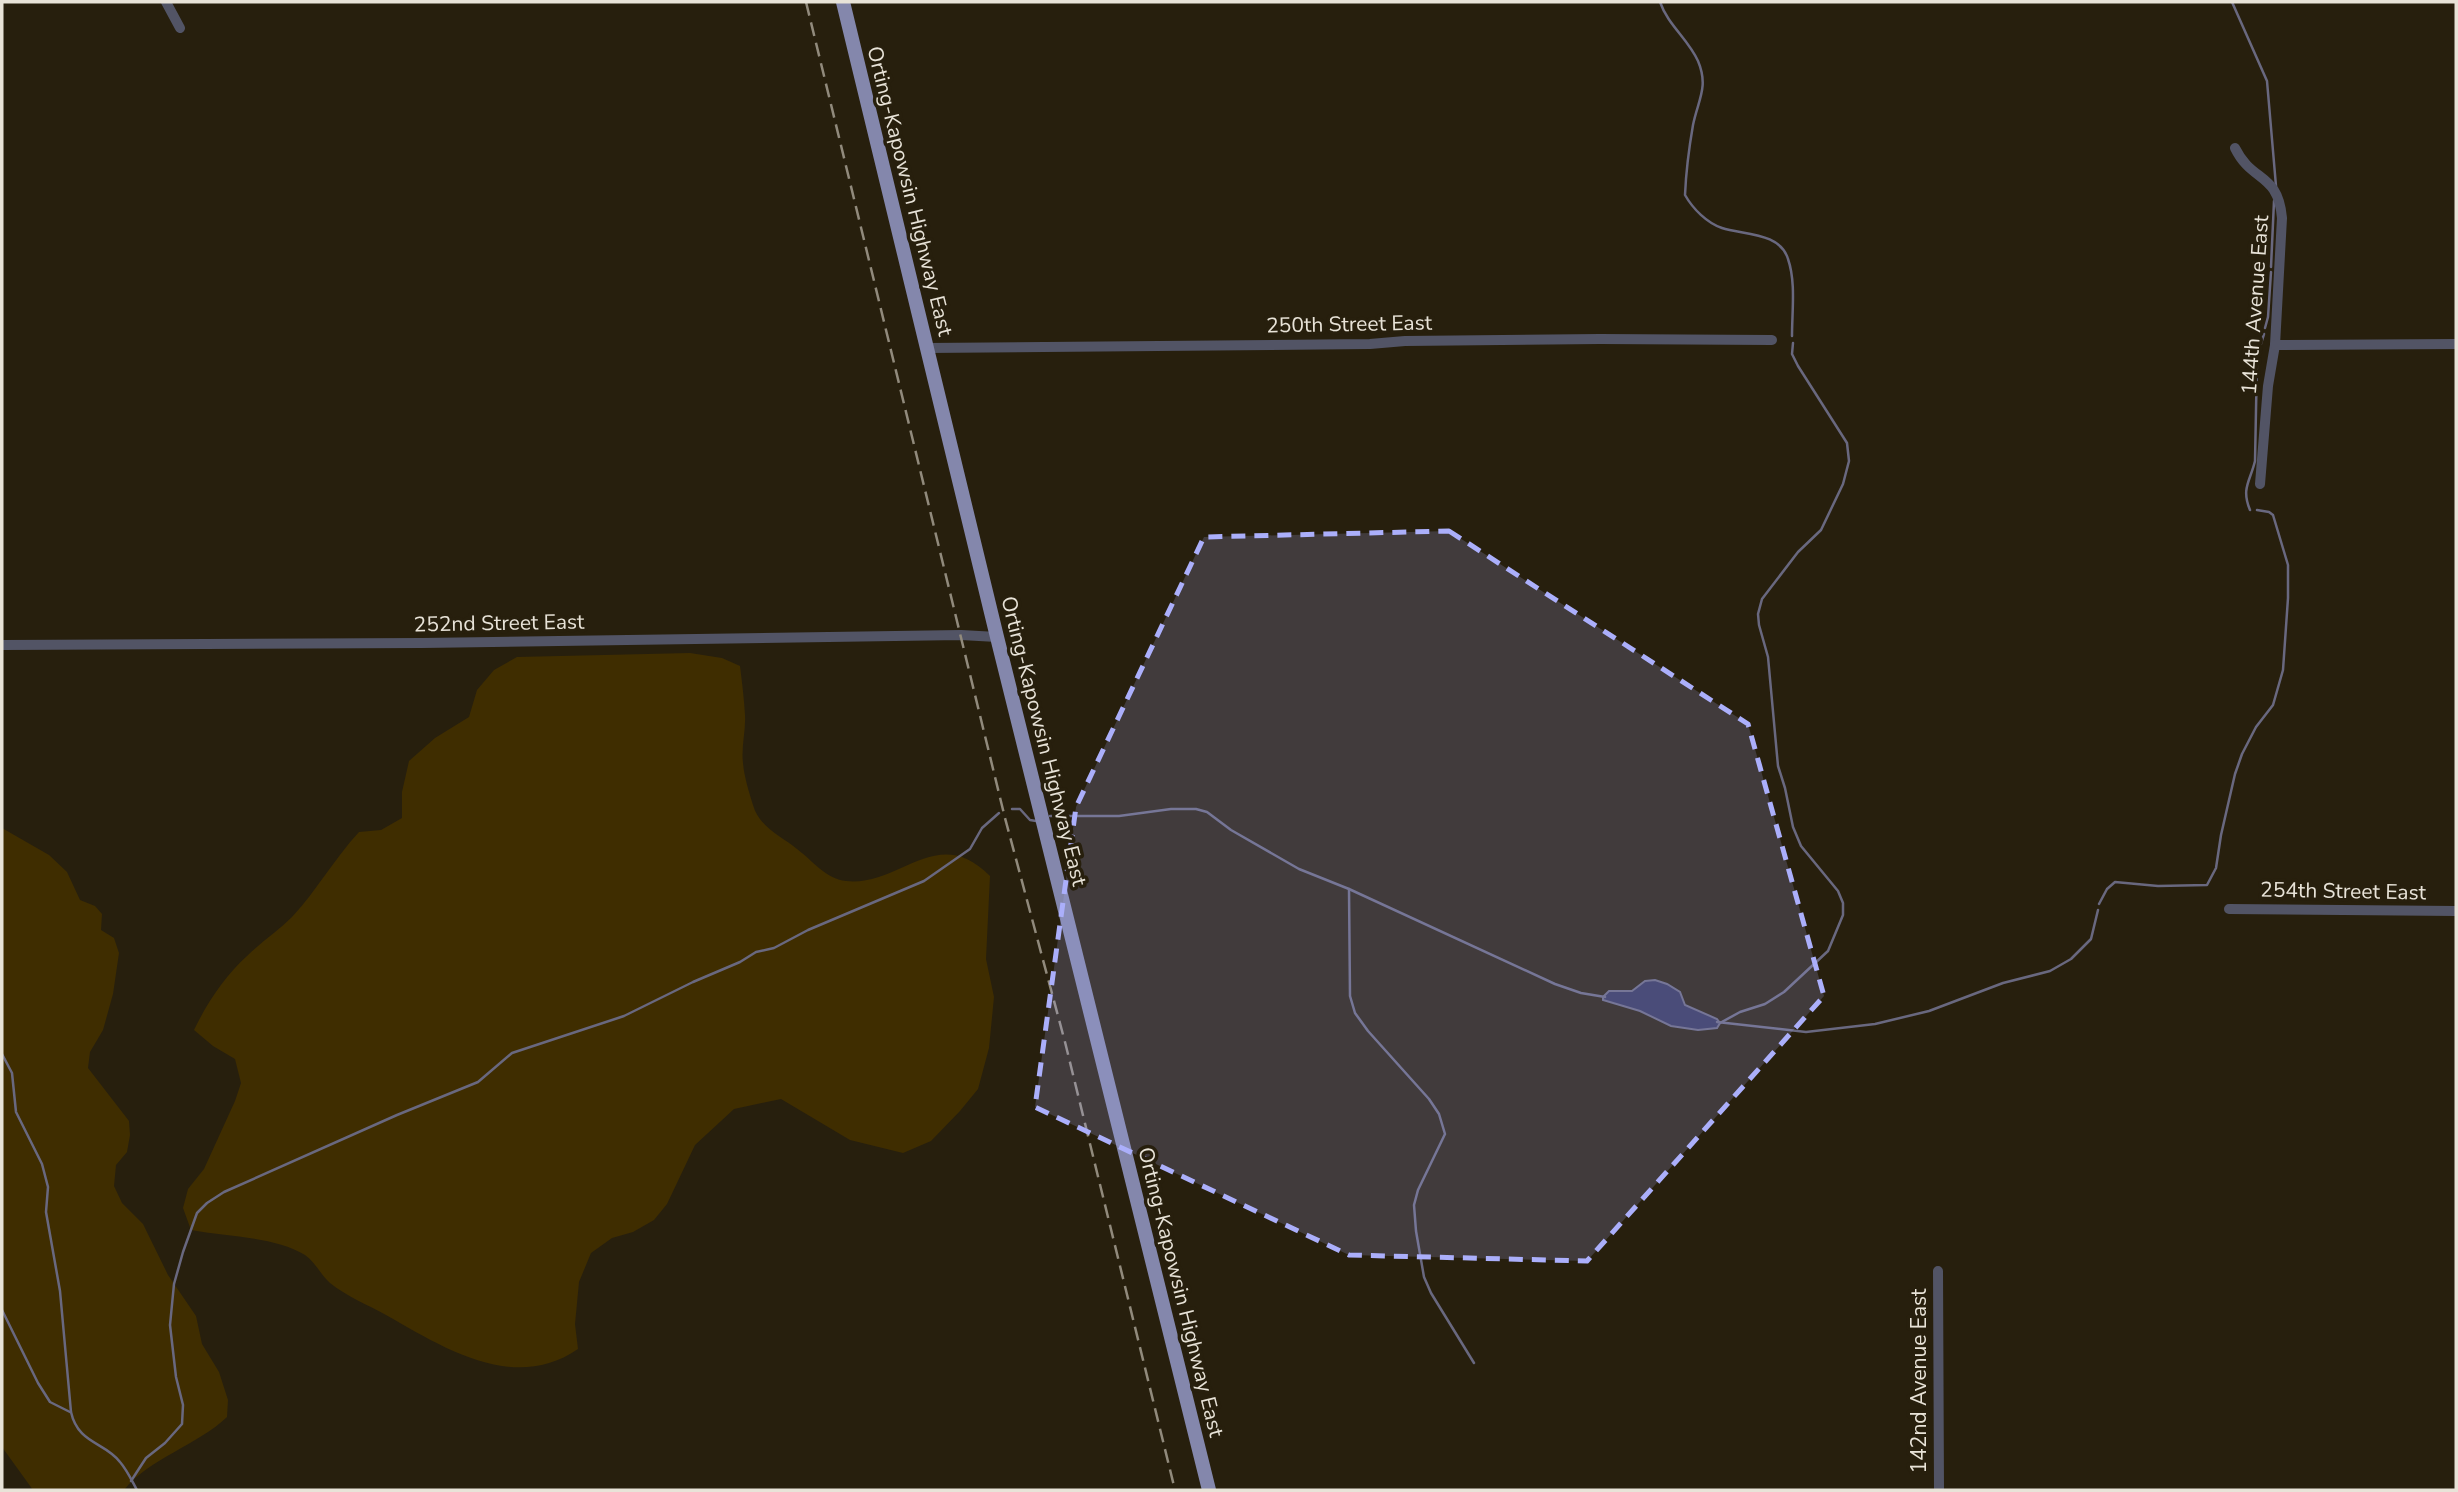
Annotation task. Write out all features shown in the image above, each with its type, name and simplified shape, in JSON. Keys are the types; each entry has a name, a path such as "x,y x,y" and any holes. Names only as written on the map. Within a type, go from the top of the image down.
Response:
{"main road":[{"name":"Orting-Kapowsin Highway East","path":"843,2 997,637 1209,1490"}],"street":[{"path":"166,2 180,28"},
{"name":"144th Avenue East","path":"2235,148 2246,167 2274,187 2281,203 2282,247 2275,345 2268,386 2260,484"},
{"name":"250th Street East","path":"927,348 1600,339 1772,340"},
{"path":"2275,345 2456,344"},
{"name":"252nd Street East","path":"2,645 422,643 961,635 997,637"},
{"name":"254th Street East","path":"2229,909 2456,912"},
{"name":"142nd Avenue East","path":"1938,1271 1939,1490"}],"highlighted area":[{"path":"1449,531 1748,724 1824,996 1587,1261 1349,1255 1035,1107 1076,807 1204,537"}],"shaded area":[{"path":"690,653 722,658 740,666 745,715 743,763 756,813 771,830 826,873 839,880 866,880 935,855 953,855 971,861 990,876 986,959 994,997 989,1048 978,1089 960,1111 931,1141 903,1153 850,1140 781,1099 734,1109 695,1145 667,1204 654,1220 633,1232 612,1238 591,1253 579,1282 575,1324 578,1349 554,1362 529,1367 480,1361 431,1340 336,1288 309,1258 293,1249 265,1241 191,1230 183,1208 188,1189 204,1169 241,1083 235,1059 194,1030 210,1000 231,973 292,917 359,832 381,830 402,818 402,792 409,761 435,738 469,717 477,690 494,670 517,657"},
{"path":"2,828 49,855 67,872 80,900 95,906 102,914 101,930 114,938 119,953 113,994 103,1030 90,1052 88,1068 129,1121 127,1152 116,1165 114,1186 122,1203 143,1224 168,1275 196,1316 202,1344 219,1372 228,1400 227,1417 202,1436 146,1469 124,1490 33,1490 2,1447"}],"water":[{"path":"1655,980 1680,992 1685,1005 1717,1019 1720,1023 1717,1028 1698,1030 1671,1026 1640,1011 1603,1000 1609,991 1632,991 1645,981"}],"waterway":[{"path":"1660,2 1668,18 1694,53 1703,78 1690,142 1685,195 1696,210 1711,223 1769,239 1784,250 1792,277 1792,336"},
{"path":"2232,2 2267,81 2276,186"},
{"path":"2271,267 2274,201"},
{"path":"2265,328 2271,272"},
{"path":"2258,353 2264,334"},
{"path":"1720,1023 1740,1012 1765,1004 1784,992 1828,951 1843,915 1843,903 1838,891 1801,846 1793,827 1778,766 1768,657 1758,614 1762,599 1798,552 1821,530 1843,484 1849,461 1847,443 1798,366 1792,354 1793,343"},
{"path":"2250,510 2246,490 2255,461 2257,359"},
{"path":"2099,904 2107,889 2115,882 2158,886 2207,885 2216,868 2235,774 2256,727 2273,705 2283,670 2288,565 2273,515 2257,510"},
{"path":"1012,809 1020,809 1030,820 1036,821"},
{"path":"1050,816 1119,816 1171,809 1207,812 1231,830 1299,869 1349,889 1555,984 1581,993 1605,997"},
{"path":"131,1481 146,1458 165,1443 182,1424 183,1405 176,1377 170,1325 174,1284 197,1213 207,1203 224,1192 478,1082 512,1053 624,1016 756,952 774,948 808,930 924,881 970,849 982,828 999,813"},
{"path":"1349,889 1350,996 1355,1013 1429,1099 1439,1114 1445,1134 1418,1190 1414,1205 1416,1231 1424,1277 1431,1293 1474,1363"},
{"path":"1717,1022 1806,1032 1875,1024 1929,1011 2003,983 2050,971 2071,959 2091,939 2098,910"},
{"path":"2,1054 12,1073 16,1112 42,1164 48,1187 46,1212 60,1291 74,1423 86,1437 114,1455 137,1490"},
{"path":"2,1310 50,1402 70,1412"}],"railway":[{"path":"806,2 1005,818 1065,1042 1175,1490"}]}
